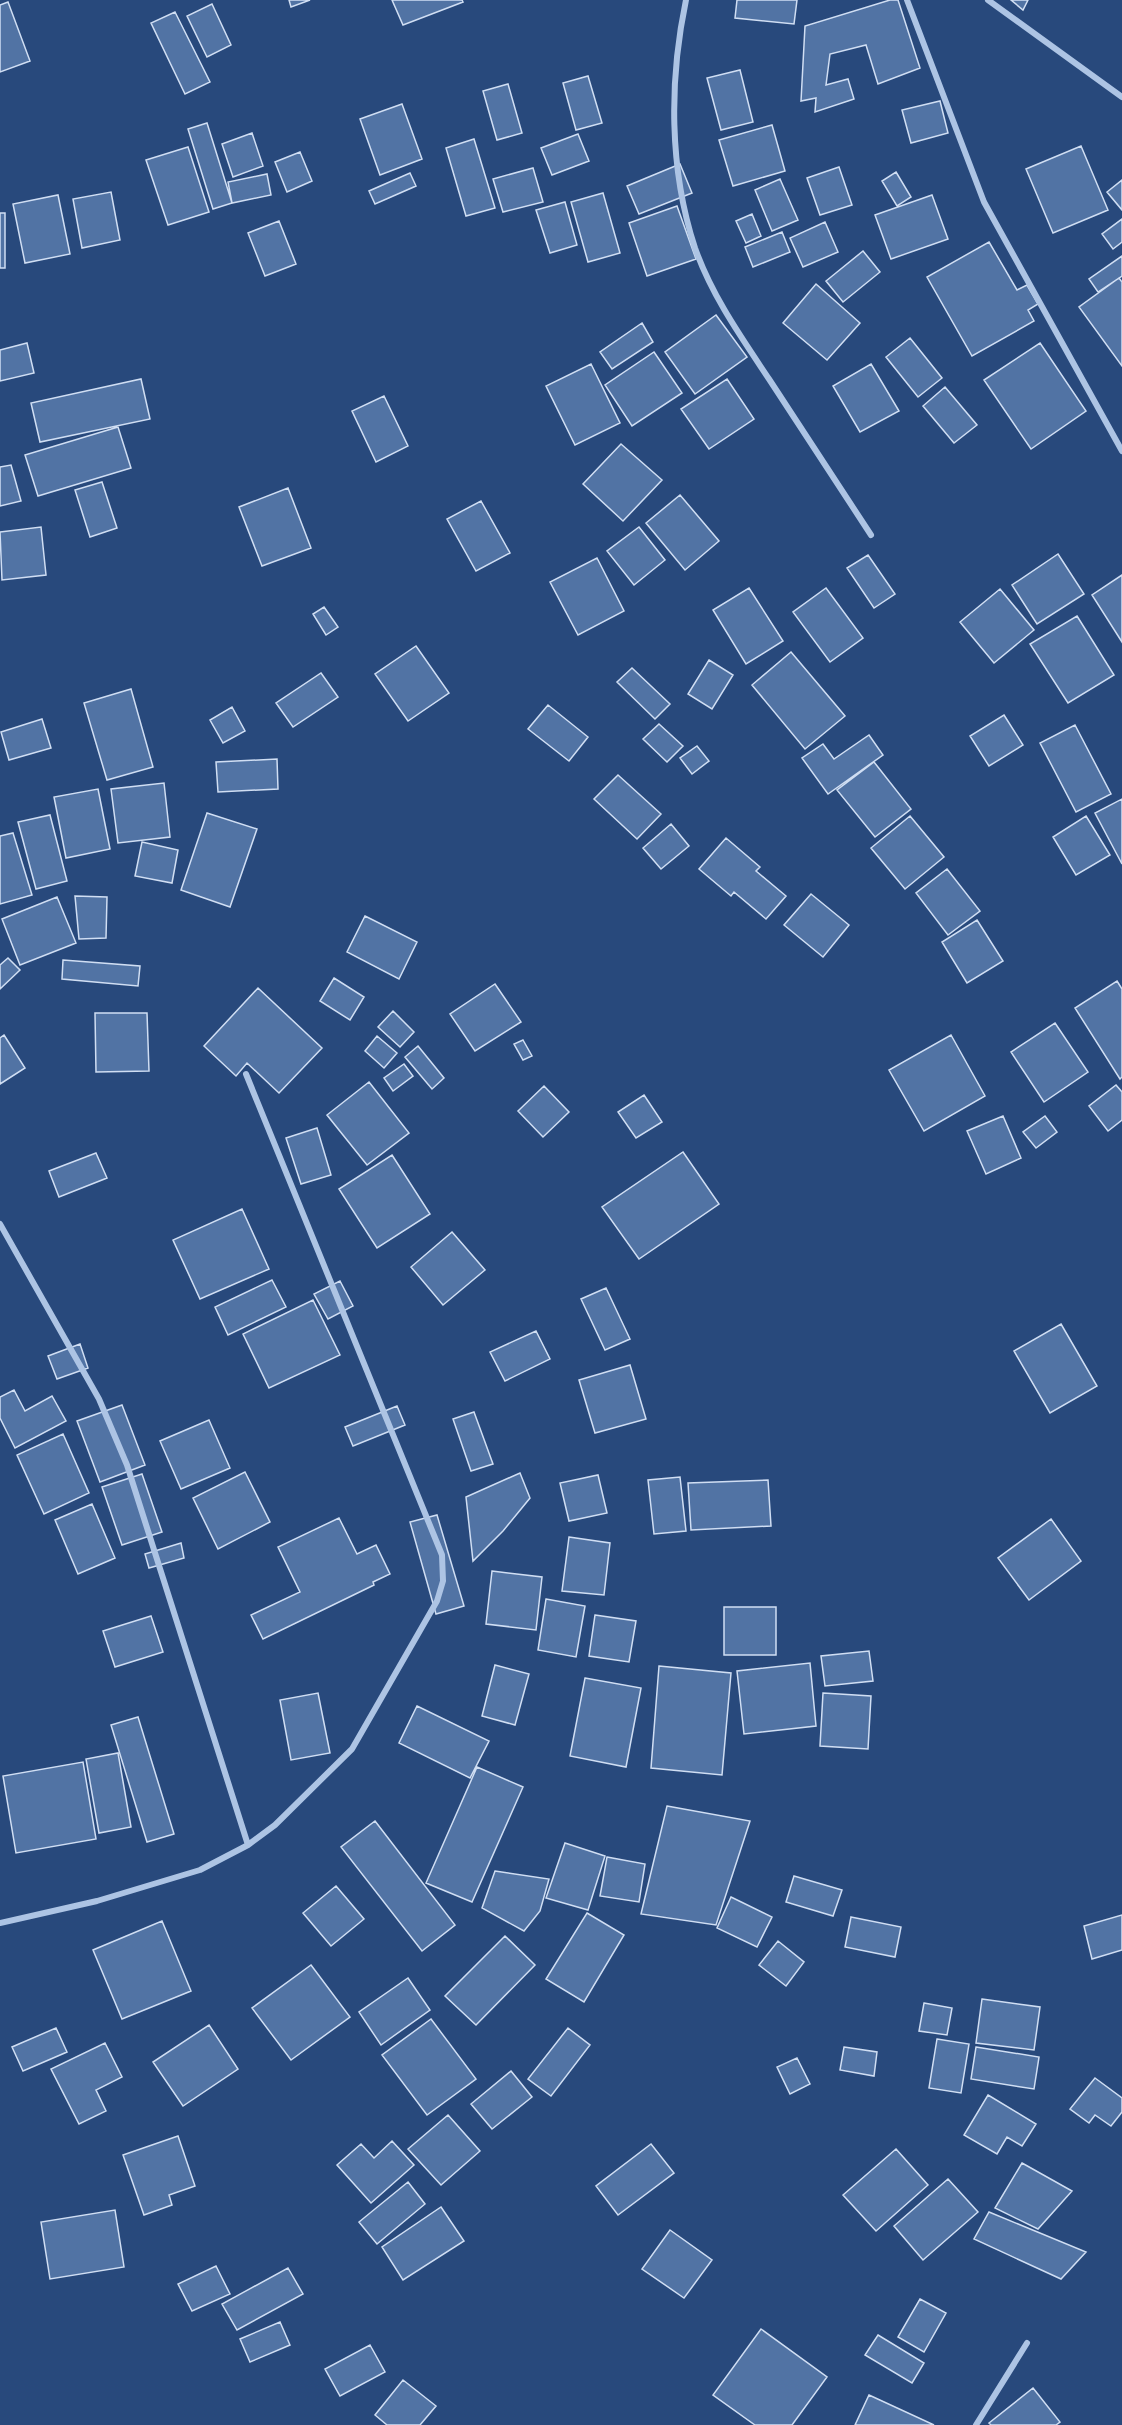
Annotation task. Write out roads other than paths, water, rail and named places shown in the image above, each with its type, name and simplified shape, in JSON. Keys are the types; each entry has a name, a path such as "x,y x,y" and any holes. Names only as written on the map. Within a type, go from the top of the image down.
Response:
{"street":[{"path":"686,0 678,37 673,102 680,187 695,248 719,303 871,535"},
{"path":"907,0 984,202 1122,451"},
{"path":"988,0 1122,97"},
{"path":"0,1923 97,1901 200,1870 248,1845 274,1825 352,1749 437,1601 443,1581 442,1555 246,1074"},
{"path":"0,1224 99,1399 127,1465 248,1845"},
{"path":"976,2425 1027,2343"}]}
